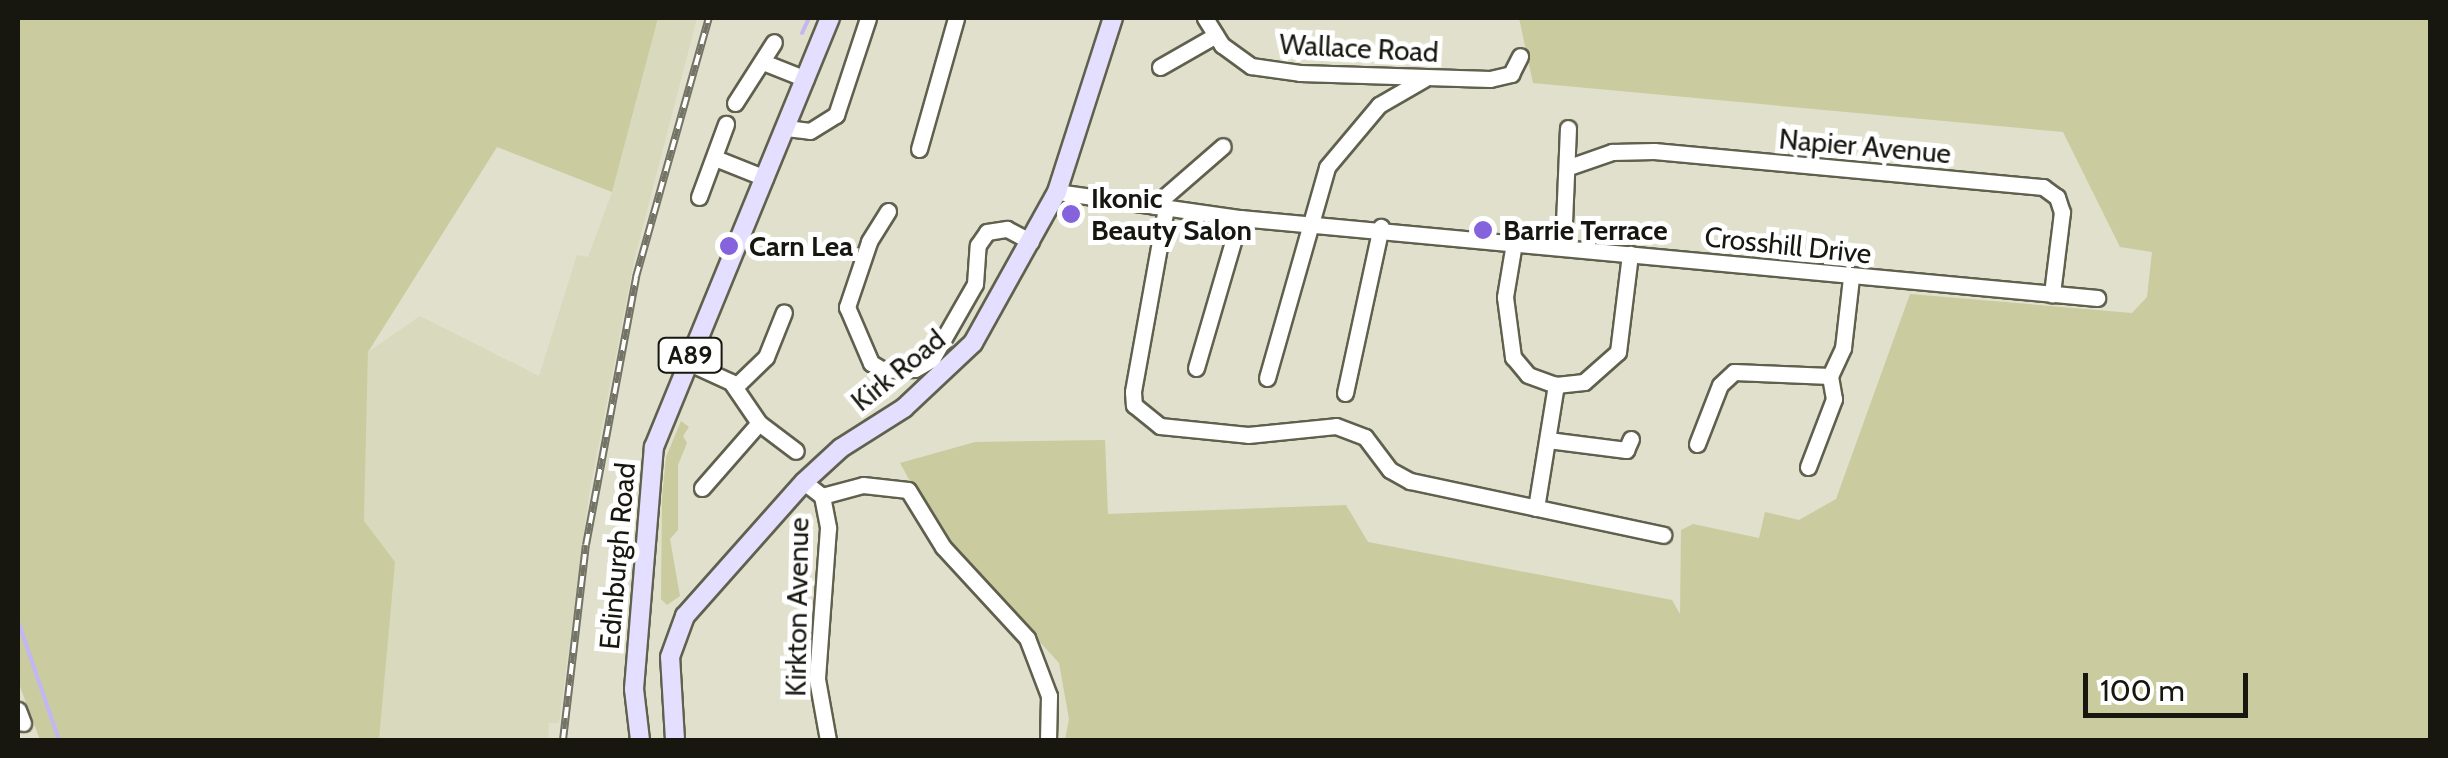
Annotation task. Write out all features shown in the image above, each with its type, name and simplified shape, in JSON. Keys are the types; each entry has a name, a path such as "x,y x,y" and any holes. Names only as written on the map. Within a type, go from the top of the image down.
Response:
{"main road":[{"name":"Edinburgh Road","path":"640,740 634,714 650,473 687,362 830,18"},
{"name":"Kirk Road","path":"662,740 676,731 670,657 685,616 804,482 949,369 973,342 1057,192 1113,18"},
{"path":"634,714 652,740"}],"street":[{"path":"786,128 810,131 836,115 868,18"},
{"path":"919,149 956,18"},
{"name":"Wallace Road","path":"1205,18 1216,35 1251,66 1424,79 1511,74 1520,56"},
{"path":"1160,67 1216,35"},
{"path":"735,103 774,42"},
{"path":"762,62 806,78"},
{"path":"1267,378 1327,167 1345,138 1379,105 1424,79"},
{"path":"699,197 726,124"},
{"path":"1564,247 1568,128"},
{"path":"1223,146 1160,207 1134,405 1160,426 1248,435 1336,426 1365,437 1390,470 1410,481 1662,534"},
{"name":"Napier Avenue","path":"1569,167 1612,152 1654,151 2043,188 2056,197 2062,212 2052,294"},
{"path":"715,158 765,178"},
{"name":"Crosshill Drive","path":"1057,192 1240,218 1381,227 1851,278 2097,298"},
{"path":"888,212 869,242 847,307 871,363 883,370 915,368 932,359 974,284 978,246 987,232 1007,229 1031,242"},
{"path":"1196,368 1240,218"},
{"path":"1345,392 1381,227"},
{"path":"1514,243 1505,296 1513,357 1528,375 1556,385 1584,382 1618,352 1630,254"},
{"path":"1808,467 1834,399 1830,376 1843,348 1851,278"},
{"path":"735,386 766,357 784,312"},
{"path":"687,362 735,386 760,423 796,451"},
{"path":"1697,444 1720,385 1734,372 1830,376"},
{"path":"1536,508 1556,385"},
{"path":"702,488 760,423"},
{"path":"1548,440 1626,450 1631,439"},
{"name":"Kirkton Avenue","path":"804,482 822,496 828,528 816,679 828,740"},
{"path":"822,496 864,485 908,490 943,547 1027,638 1049,696 1048,740"},
{"path":"815,740 821,713"}],"shaded area":[{"path":"18,18 658,18 612,192 497,147 368,352 364,521 395,562 379,740 40,740 18,681"},
{"path":"658,18 697,18 634,261 589,494 559,723 549,723 548,740 379,740 388,637 364,521 368,352 420,316 539,376 577,255 588,257 612,192"},
{"path":"1519,18 2430,18 2430,740 1065,740 1069,719 1059,663 936,528 900,463 975,442 1105,440 1108,514 1346,505 1368,542 1672,600 1680,614 1681,530 1693,524 1759,538 1765,512 1799,520 1836,499 1910,294 2132,313 2147,297 2152,252 2120,247 2063,132 1533,83"},
{"path":"681,421 689,427 683,436 687,443 678,465 678,530 670,539 680,596 667,605 661,599 662,498 666,457"}],"waterway":[{"path":"802,33 809,18"},
{"path":"18,621 59,740"}],"railway":[{"path":"563,740 586,545 636,277 709,18"}],"place":[{"name":"Ikonic Beauty Salon","path":"1071,214"},
{"name":"Barrie Terrace","path":"1483,230"},
{"name":"Carn Lea","path":"729,246"}]}
